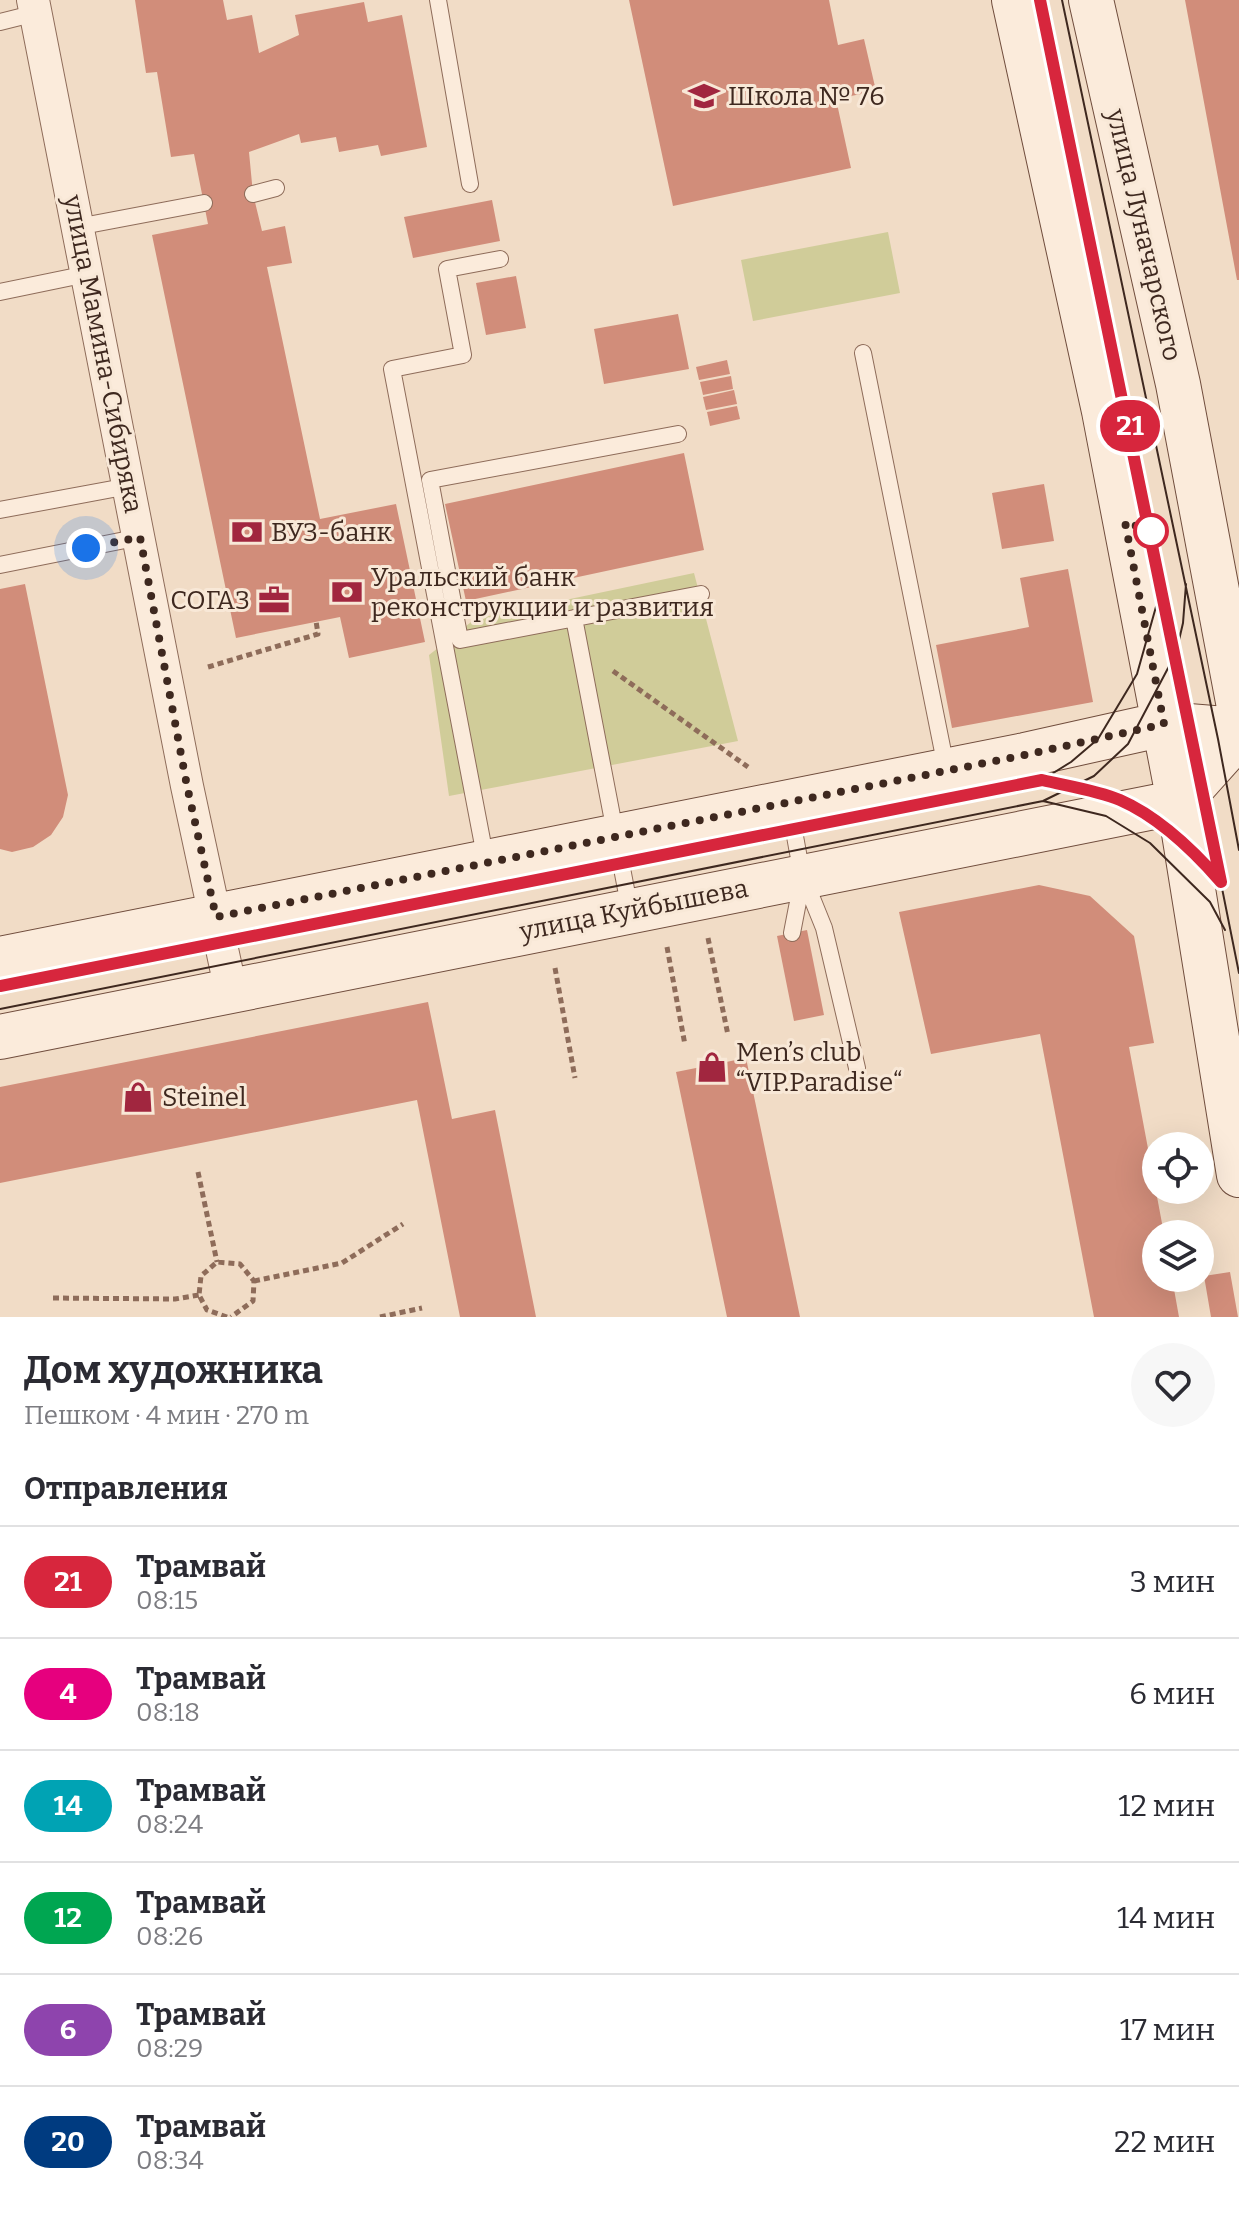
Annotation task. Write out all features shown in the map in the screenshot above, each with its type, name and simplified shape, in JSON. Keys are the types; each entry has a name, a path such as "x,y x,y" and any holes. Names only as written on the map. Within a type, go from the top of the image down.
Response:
{"main road":[{"path":"1014,0 1104,411 1179,802 1239,1175"},
{"name":"улица Луначарского","path":"1091,0 1178,384 1239,707"},
{"path":"0,959 616,836 773,788 947,771 1164,724 1239,732"},
{"path":"1179,802 1239,732"},
{"name":"улица Куйбышева","path":"0,1037 1179,802"}],"street":[{"name":"улица Мамина-Сибиряка","path":"34,7 187,786 231,991"}],"lane":[{"path":"438,0 470,184"},
{"path":"0,22 34,7"},
{"path":"253,194 276,188"},
{"path":"77,227 204,203"},
{"path":"486,862 392,369 463,355 447,269 500,259"},
{"path":"0,292 87,274"},
{"path":"863,353 947,771"},
{"path":"678,434 430,480 460,640 701,594"},
{"path":"0,510 129,486"},
{"path":"0,565 140,537"},
{"path":"574,618 630,910"},
{"path":"773,788 824,928 857,1068"},
{"path":"792,933 803,876"}],"path":[{"path":"208,667 318,634 316,621"},
{"path":"580,647 773,788"},
{"path":"707,936 728,1035"},
{"path":"666,944 685,1045"},
{"path":"554,965 575,1078"},
{"path":"198,1172 217,1262"},
{"path":"254,1281 342,1263 403,1224"},
{"path":"217,1262 240,1264 254,1281 253,1301 229,1317 207,1310 199,1295 201,1276 217,1262"},
{"path":"53,1298 175,1299 199,1295"},
{"path":"380,1317 422,1308 408,1317"}],"shaded area":[{"path":"888,232 900,293 753,321 741,260"},
{"path":"694,573 738,741 449,796 429,655 475,619"}],"building":[{"path":"135,0 223,0 227,20 252,15 259,53 299,35 295,15 364,2 368,22 402,15 427,147 381,156 378,145 339,152 336,137 301,143 299,134 249,152 253,194 262,231 285,226 292,263 267,267 320,519 396,504 425,642 349,658 340,617 236,638 152,235 208,224 194,154 171,157 157,72 146,73"},
{"path":"629,0 829,0 838,45 864,39 876,91 836,99 851,168 673,206"},
{"path":"1185,0 1239,0 1239,280 1237,280"},
{"path":"492,200 500,241 413,258 404,217"},
{"path":"516,276 526,328 486,335 476,283"},
{"path":"678,314 689,369 604,384 594,329"},
{"path":"727,360 730,374 699,380 696,367"},
{"path":"731,376 733,389 703,395 700,382"},
{"path":"734,390 737,404 706,410 703,397"},
{"path":"737,406 740,419 710,426 707,412"},
{"path":"684,453 704,550 466,601 445,504"},
{"path":"1044,484 1054,541 1002,549 992,493"},
{"path":"1068,569 1093,702 952,728 936,645 1029,627 1020,578"},
{"path":"25,584 68,795 63,817 51,835 33,847 12,852 0,849 0,589"},
{"path":"1039,885 1090,896 1134,936 1154,1043 1129,1047 1145,1132 1142,1132 1142,1204 1158,1204 1161,1220 1142,1220 1142,1292 1175,1292 1179,1317 1094,1317 1040,1034 931,1054 899,912"},
{"path":"807,930 824,1015 794,1021 777,936"},
{"path":"428,1002 452,1119 495,1110 536,1317 460,1317 417,1100 0,1183 0,1087"},
{"path":"746,1058 800,1317 727,1317 676,1072"},
{"path":"1230,1272 1238,1317 1211,1317 1207,1292 1214,1292 1214,1274"}],"tram line":[{"path":"1040,0 1121,384 1239,973"},
{"name":"21","path":"0,986 1042,780 1118,799 1139,810 1188,848 1221,882 1040,0"},
{"path":"1062,0 1239,850"},
{"path":"0,1009 1043,801 1094,776 1128,744 1176,653 1183,623 1186,584"},
{"path":"0,986 1042,780 1071,762 1098,739 1137,674 1161,589"},
{"path":"1068,787 1118,799 1147,814 1187,846 1221,882"},
{"path":"1043,801 1106,816 1150,843 1210,902 1225,930"}],"place":[{"name":"Школа № 76","path":"704,96"},
{"name":"ВУЗ-банк","path":"247,532"},
{"name":"Уральский банк реконструкции и развития","path":"347,592"},
{"name":"СОГАЗ","path":"274,600"},
{"name":"Men’s club “VIP.Paradise“","path":"712,1067"},
{"name":"Steinel","path":"138,1097"}],"route":[{"path":"86,548 140,537 187,786 216,917 1025,755 1164,724 1125,522 1151,531"}]}
